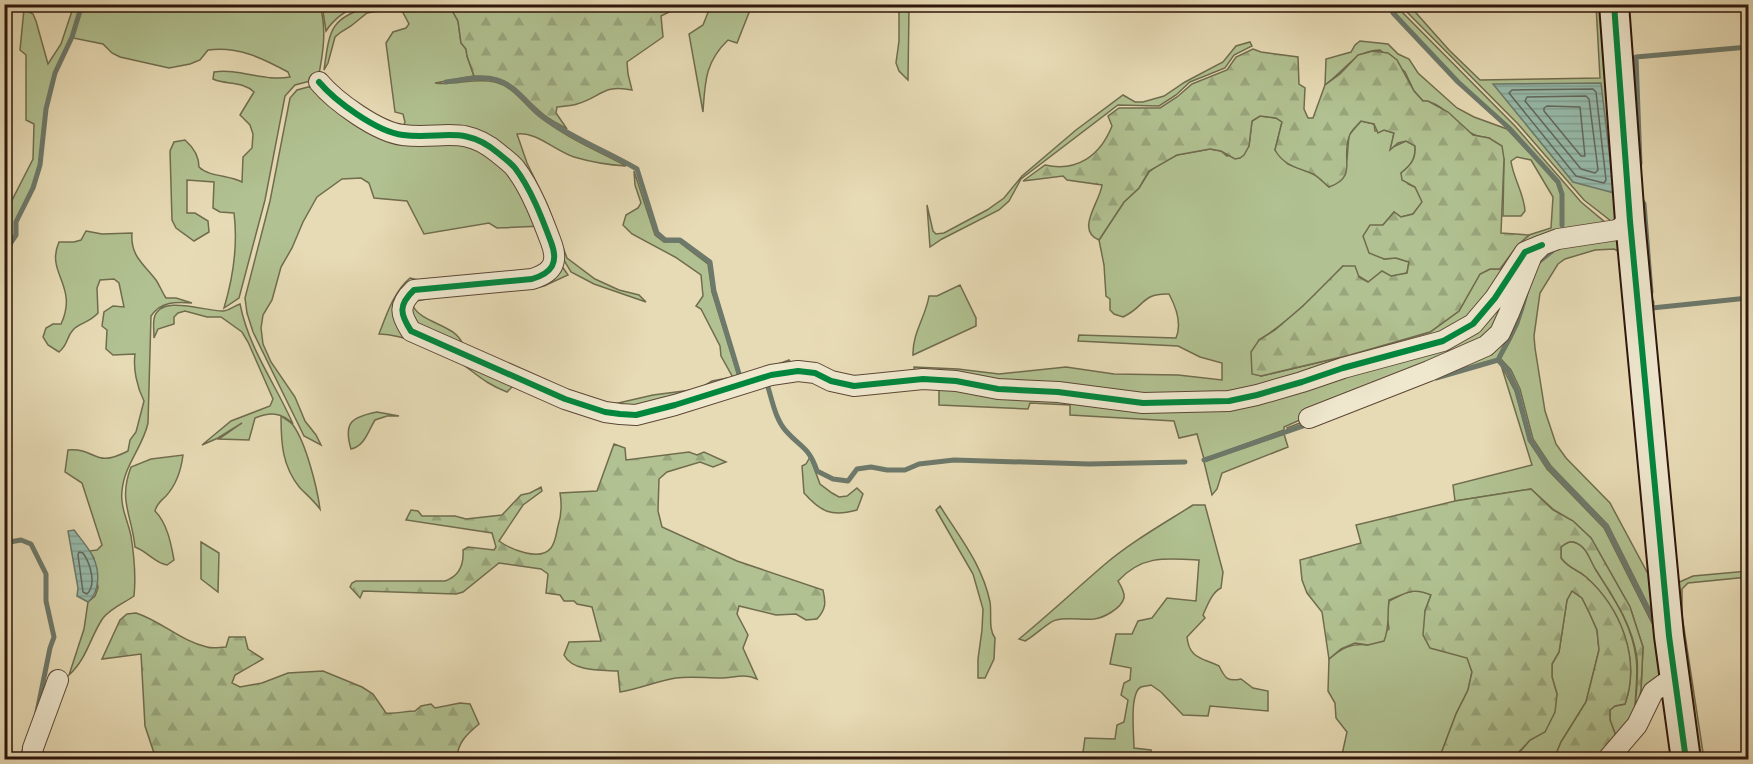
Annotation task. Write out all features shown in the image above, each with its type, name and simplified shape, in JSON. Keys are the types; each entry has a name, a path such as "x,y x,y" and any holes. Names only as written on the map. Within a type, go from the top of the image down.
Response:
{"street":[{"path":"1614,4 1630,221 1674,681 1686,759"},
{"path":"319,82 328,94 388,131 403,135 456,134 477,139 495,151 515,168 541,215 555,252 553,266 545,275 532,279 414,290 405,299 402,309 402,318 411,331 554,394 605,412 636,415 771,375 798,371 815,373 831,381 854,386 923,379 956,381 998,389 1058,392 1143,403 1229,401 1443,341 1473,324 1495,298 1525,252 1558,238 1617,230 1630,221"},
{"path":"1309,418 1486,346 1500,333 1532,255 1542,245"},
{"path":"32,759 33,748 58,680"},
{"path":"1607,759 1637,725 1653,692 1664,684 1674,681"}],"green space":[{"path":"322,4 361,5 341,15 326,31"},
{"path":"74,5 78,5 79,11 71,37 54,73 45,109 39,165 32,188 15,222 15,235 5,252 5,214 33,159 34,124 26,120 26,55 20,50 24,9 33,14 48,64 61,44"},
{"path":"80,5 320,5 324,33 318,79 295,85 285,96 265,200 239,298 224,308 234,261 234,213 220,212 213,208 214,182 187,180 187,213 195,213 208,221 209,232 194,241 176,228 172,220 170,151 174,142 185,140 195,152 199,167 203,170 242,182 243,157 252,148 253,134 250,125 240,115 254,92 245,86 213,79 214,72 281,78 290,77 288,72 259,58 219,49 208,50 200,60 190,64 169,68 120,57 103,44 73,38 81,11"},
{"path":"373,5 449,5 458,21 461,43 466,49 474,76 435,83 480,80 495,82 509,88 551,125 626,166 574,157 531,135 517,134 567,258 595,279 619,290 639,295 646,302 594,284 571,272 497,148 403,132 376,117 403,127 405,122 403,114 395,112 386,43 393,32 406,28 409,24 401,9 367,13 341,32 335,37 324,70 331,34 340,20"},
{"path":"449,5 683,5 661,16 663,37 627,62 632,90 608,90 577,104 557,107 556,113 567,129 546,116 507,83 498,79 474,76 466,49 461,43 458,21"},
{"path":"711,5 752,5 737,43 728,40 715,56 706,82 703,112 689,34 703,25"},
{"path":"899,5 909,5 908,80 899,71 896,63 899,41"},
{"path":"1400,5 1409,5 1449,50 1480,80 1600,78 1596,5 1607,5 1619,219 1611,221 1584,200 1518,124"},
{"path":"1394,12 1402,12 1515,126 1581,202 1612,228 1568,232 1471,321 1301,379 1189,400 915,377 914,367 999,374 1066,367 1114,374 1178,375 1222,380 1222,363 1200,357 1178,346 1078,341 1079,335 1176,338 1177,316 1169,294 1148,298 1123,317 1110,310 1099,240 1124,202 1139,188 1149,172 1162,162 1177,155 1210,149 1221,151 1227,156 1249,146 1252,121 1260,116 1276,118 1282,122 1275,150 1288,164 1316,175 1329,187 1347,159 1349,135 1361,121 1374,124 1375,131 1384,130 1394,133 1391,148 1406,141 1415,145 1412,161 1401,173 1408,184 1415,187 1423,202 1413,214 1401,217 1394,212 1383,225 1384,259 1396,258 1409,262 1407,273 1368,282 1343,266 1303,306 1259,340 1261,376 1350,355 1430,332 1459,311 1480,274 1490,269 1500,269 1517,246 1529,235 1551,228 1553,197 1531,160 1517,157 1511,161 1525,211 1521,216 1503,216 1504,159 1489,138 1468,132 1444,110 1431,102 1423,101 1414,91 1405,72 1380,50 1363,54 1325,85 1326,59 1351,52 1360,41 1388,44 1398,54 1409,59 1418,73 1457,108 1507,129 1557,183 1561,195 1561,225 1563,225 1563,194 1559,182 1509,127 1458,81"},
{"path":"1250,42 1252,46 1234,55 1225,68 1190,82 1159,106 1118,105 1021,179 1009,201 999,210 930,247 927,205 933,231 936,234 944,233 1004,198 1022,176 1076,130 1123,95 1135,102 1164,96 1223,62 1236,46"},
{"path":"1253,49 1298,57 1299,84 1305,88 1304,109 1308,118 1313,118 1325,85 1340,74 1358,55 1373,51 1388,53 1397,60 1414,91 1423,101 1428,101 1448,112 1473,135 1489,138 1502,146 1504,159 1501,233 1529,235 1517,246 1500,269 1490,269 1480,274 1459,311 1430,332 1350,355 1261,376 1252,374 1251,352 1259,340 1275,330 1303,306 1343,266 1355,266 1359,277 1368,282 1382,271 1391,276 1407,273 1409,262 1396,258 1384,259 1369,253 1363,236 1370,225 1383,225 1394,212 1401,217 1413,214 1422,202 1415,187 1402,180 1401,173 1412,161 1415,146 1406,141 1398,143 1390,150 1394,133 1384,130 1378,133 1374,124 1361,121 1352,131 1347,145 1346,173 1338,183 1329,187 1315,175 1282,160 1275,150 1282,122 1276,118 1260,116 1252,121 1249,146 1240,158 1235,159 1221,151 1210,149 1177,155 1149,171 1139,188 1124,202 1099,240 1089,230 1089,223 1102,185 1067,180 1063,176 1023,181 1045,165 1057,167 1077,164 1094,153 1107,137 1112,126 1108,116 1119,108 1160,108 1192,84 1227,70 1236,57"},
{"path":"315,87 369,124 456,137 494,153 542,226 497,228 489,223 424,234 407,201 374,198 369,183 361,178 342,179 317,197 281,267 272,300 263,315 261,328 263,344 271,362 295,397 305,421 321,445 304,436 253,332 245,298 270,201 290,98 297,90"},
{"path":"634,171 655,235 664,242 679,242 708,264 712,292 739,379 789,360 795,369 736,383 721,356 720,346 701,309 696,306 703,296 701,275 675,257 632,234 623,225 626,215 638,208 641,203 635,185"},
{"path":"86,231 102,234 132,233 133,248 136,254 156,280 166,298 176,298 192,303 164,305 151,316 148,423 126,473 122,491 123,508 133,551 134,596 106,614 80,662 69,675 84,629 88,602 95,596 98,588 94,558 89,551 97,550 102,545 82,483 65,472 68,450 78,450 102,458 117,456 128,451 130,440 136,432 144,401 136,378 135,354 113,355 106,349 107,330 102,326 104,312 113,306 124,307 119,283 114,279 100,280 97,288 98,313 73,330 59,352 48,345 43,337 46,328 53,324 61,324 66,311 65,290 56,263 59,242 81,240"},
{"path":"1617,233 1622,235 1628,244 1670,674 1668,678 1650,689 1634,723 1618,742 1610,720 1610,710 1615,706 1625,704 1629,687 1629,652 1618,619 1609,604 1586,577 1567,565 1561,558 1561,547 1571,542 1582,546 1626,622 1634,644 1637,665 1635,717 1641,690 1643,647 1630,607 1591,538 1531,489 1455,501 1453,485 1532,465 1501,365 1515,391 1529,441 1547,469 1604,528 1654,627 1658,625 1608,525 1551,466 1533,439 1520,389 1511,370 1500,358 1521,315 1533,268 1555,249 1553,248 1530,267 1516,323 1497,359 1415,382 1287,430 1287,428 1482,350 1498,337 1506,323 1529,263 1536,252 1545,245 1561,240","holes":["1614,249 1620,252 1624,260 1653,571 1647,572 1610,503 1566,458 1556,444 1545,411 1535,348 1534,336 1540,293 1558,264 1565,259 1595,250"]},
{"path":"557,259 568,275 544,286 438,297 416,301 413,306 424,317 454,333 463,345 573,394 614,404 653,395 699,389 712,381 727,378 731,384 674,402 606,409 413,328 407,300 511,285"},
{"path":"1513,272 1498,332 1284,427 1284,430 1204,459 1197,434 1179,438 1174,421 1070,415 1070,405 1030,403 1028,409 939,405 939,383 1190,406 1445,343"},
{"path":"410,278 418,280 425,286 400,319 518,381 507,392 486,382 459,362 431,347 399,337 379,334 395,297"},
{"path":"960,285 976,318 976,326 913,355 913,347 929,296 937,296"},
{"path":"240,304 256,351 293,424 280,415 266,415 255,418 249,440 219,439 242,423 202,445 231,421 270,406 273,399 242,332 221,317 207,317 185,311 178,313 174,317 174,324 158,329 154,338 154,319 158,311 174,305 223,311"},
{"path":"377,412 399,416 387,416 375,420 360,445 351,449 348,433 352,422 361,416"},
{"path":"281,416 293,425 298,433 314,478 320,509 300,488 289,471 282,445"},
{"path":"1284,434 1288,447 1222,473 1217,489 1212,495 1204,462"},
{"path":"614,444 625,448 626,460 689,452 697,455 704,452 726,462 713,467 700,462 667,472 659,479 658,511 662,527 737,561 823,590 824,606 817,619 806,620 796,614 776,615 739,606 737,614 748,635 743,648 757,679 743,676 682,677 620,692 618,671 596,670 574,665 564,655 569,642 601,641 592,607 577,604 574,601 564,601 560,595 546,593 548,574 541,569 499,563 463,592 456,594 363,591 360,598 350,587 356,581 445,581 458,573 463,560 463,550 468,547 494,550 496,547 492,533 406,520 411,510 418,511 422,516 455,516 466,519 502,515 521,495 541,487 542,491 523,505 499,541 525,553 546,552 551,548 556,537 561,513 560,493 597,491"},
{"path":"183,455 176,482 155,511 165,527 174,560 167,565 135,547 127,508 127,479 131,467 151,459"},
{"path":"810,457 820,484 832,493 839,497 847,496 857,488 863,494 857,510 833,513 821,509 804,493 802,466"},
{"path":"1531,489 1553,510 1573,521 1591,538 1630,607 1643,647 1641,690 1634,723 1637,658 1631,634 1585,550 1578,544 1570,542 1561,547 1561,558 1586,577 1598,590 1618,619 1625,635 1631,670 1625,704 1615,706 1610,710 1610,720 1616,736 1602,759 1554,759 1561,742 1586,702 1599,650 1597,630 1589,612 1582,598 1572,591 1567,600 1559,652 1552,664 1552,677 1557,694 1555,712 1545,732 1530,740 1518,753 1523,759 1439,759 1468,690 1472,672 1467,658 1430,648 1423,635 1425,611 1431,595 1414,591 1389,600 1388,626 1384,641 1368,645 1355,643 1341,649 1329,659 1322,612 1307,593 1302,580 1300,560 1361,543 1356,525 1455,501"},
{"path":"1193,505 1205,505 1223,572 1221,588 1210,600 1203,615 1205,618 1187,637 1188,644 1198,657 1219,666 1227,678 1241,679 1253,688 1268,691 1268,711 1210,706 1208,716 1183,715 1151,685 1141,687 1135,697 1134,748 1151,750 1152,759 1082,759 1085,738 1115,739 1117,725 1124,722 1128,700 1121,695 1124,683 1130,680 1131,668 1110,664 1116,634 1132,634 1138,621 1152,618 1167,598 1196,601 1199,560 1165,559 1145,562 1136,566 1118,581 1124,598 1111,612 1094,619 1056,620 1025,641 1019,639 1114,557"},
{"path":"940,506 976,563 990,602 991,626 995,638 994,659 985,678 978,678 983,609 973,574 936,510"},
{"path":"201,542 219,553 218,592 201,579"},
{"path":"1748,571 1748,577 1688,583 1682,589 1682,615 1704,759 1696,759 1675,584 1693,576"},
{"path":"1419,590 1431,595 1425,611 1456,654 1468,658 1472,672 1468,690 1439,759 1341,759 1347,732 1336,718 1335,703 1328,691 1329,659 1347,647 1368,645 1389,629 1387,616 1389,601 1405,593"},
{"path":"1572,591 1582,598 1597,630 1599,650 1586,702 1561,742 1554,759 1523,759 1518,754 1530,740 1545,731 1557,694 1552,677 1552,664 1559,652 1567,600"},
{"path":"136,613 188,640 209,648 226,647 229,637 245,637 248,649 263,659 235,675 232,683 240,687 262,683 288,673 323,671 373,694 386,713 415,711 421,706 431,704 435,708 460,703 470,704 479,724 461,744 457,759 156,759 145,726 141,654 102,659 120,620 127,614"}],"water":[{"path":"1601,83 1614,193 1573,182 1493,84"},
{"path":"74,530 87,547 97,569 97,587 88,602 77,596 78,588 68,531"}],"waterway":[{"path":"4,253 16,235 16,222 33,188 40,165 46,109 55,73 72,37 80,11 79,4"},
{"path":"1393,13 1458,82 1509,128 1558,182 1562,194 1562,225"},
{"path":"1640,164 1636,57 1748,47"},
{"path":"446,82 484,78 504,83 554,125 637,169 657,233 665,240 680,240 710,262 714,291 740,377 745,376"},
{"path":"1640,198 1644,204 1651,292"},
{"path":"1537,263 1552,251"},
{"path":"1436,378 1498,360 1517,323 1526,293"},
{"path":"1652,302 1652,308 1748,298"},
{"path":"1498,360 1508,371 1517,390 1530,440 1549,467 1606,526 1656,625"},
{"path":"767,384 776,415 782,426 808,452 817,471 833,479 848,481 857,469 871,467 905,470 919,464 954,460 1089,464 1185,462"},
{"path":"1204,460 1309,424"},
{"path":"4,543 21,540 31,544 46,574 46,601 54,637 37,712"},
{"path":"22,760 25,746"}],"cycle path":[{"path":"1614,4 1630,221 1669,636 1686,760"},
{"path":"319,82 357,115 393,133 417,136 463,136 486,144 512,164 521,176 536,204 551,242 554,261 549,270 539,277 414,290 405,300 402,310 411,331 565,399 605,412 620,414 636,415 771,375 798,371 815,373 831,381 854,386 923,379 956,381 998,389 1058,392 1143,403 1229,401 1443,341 1473,324 1495,298 1525,252 1542,245"}]}
